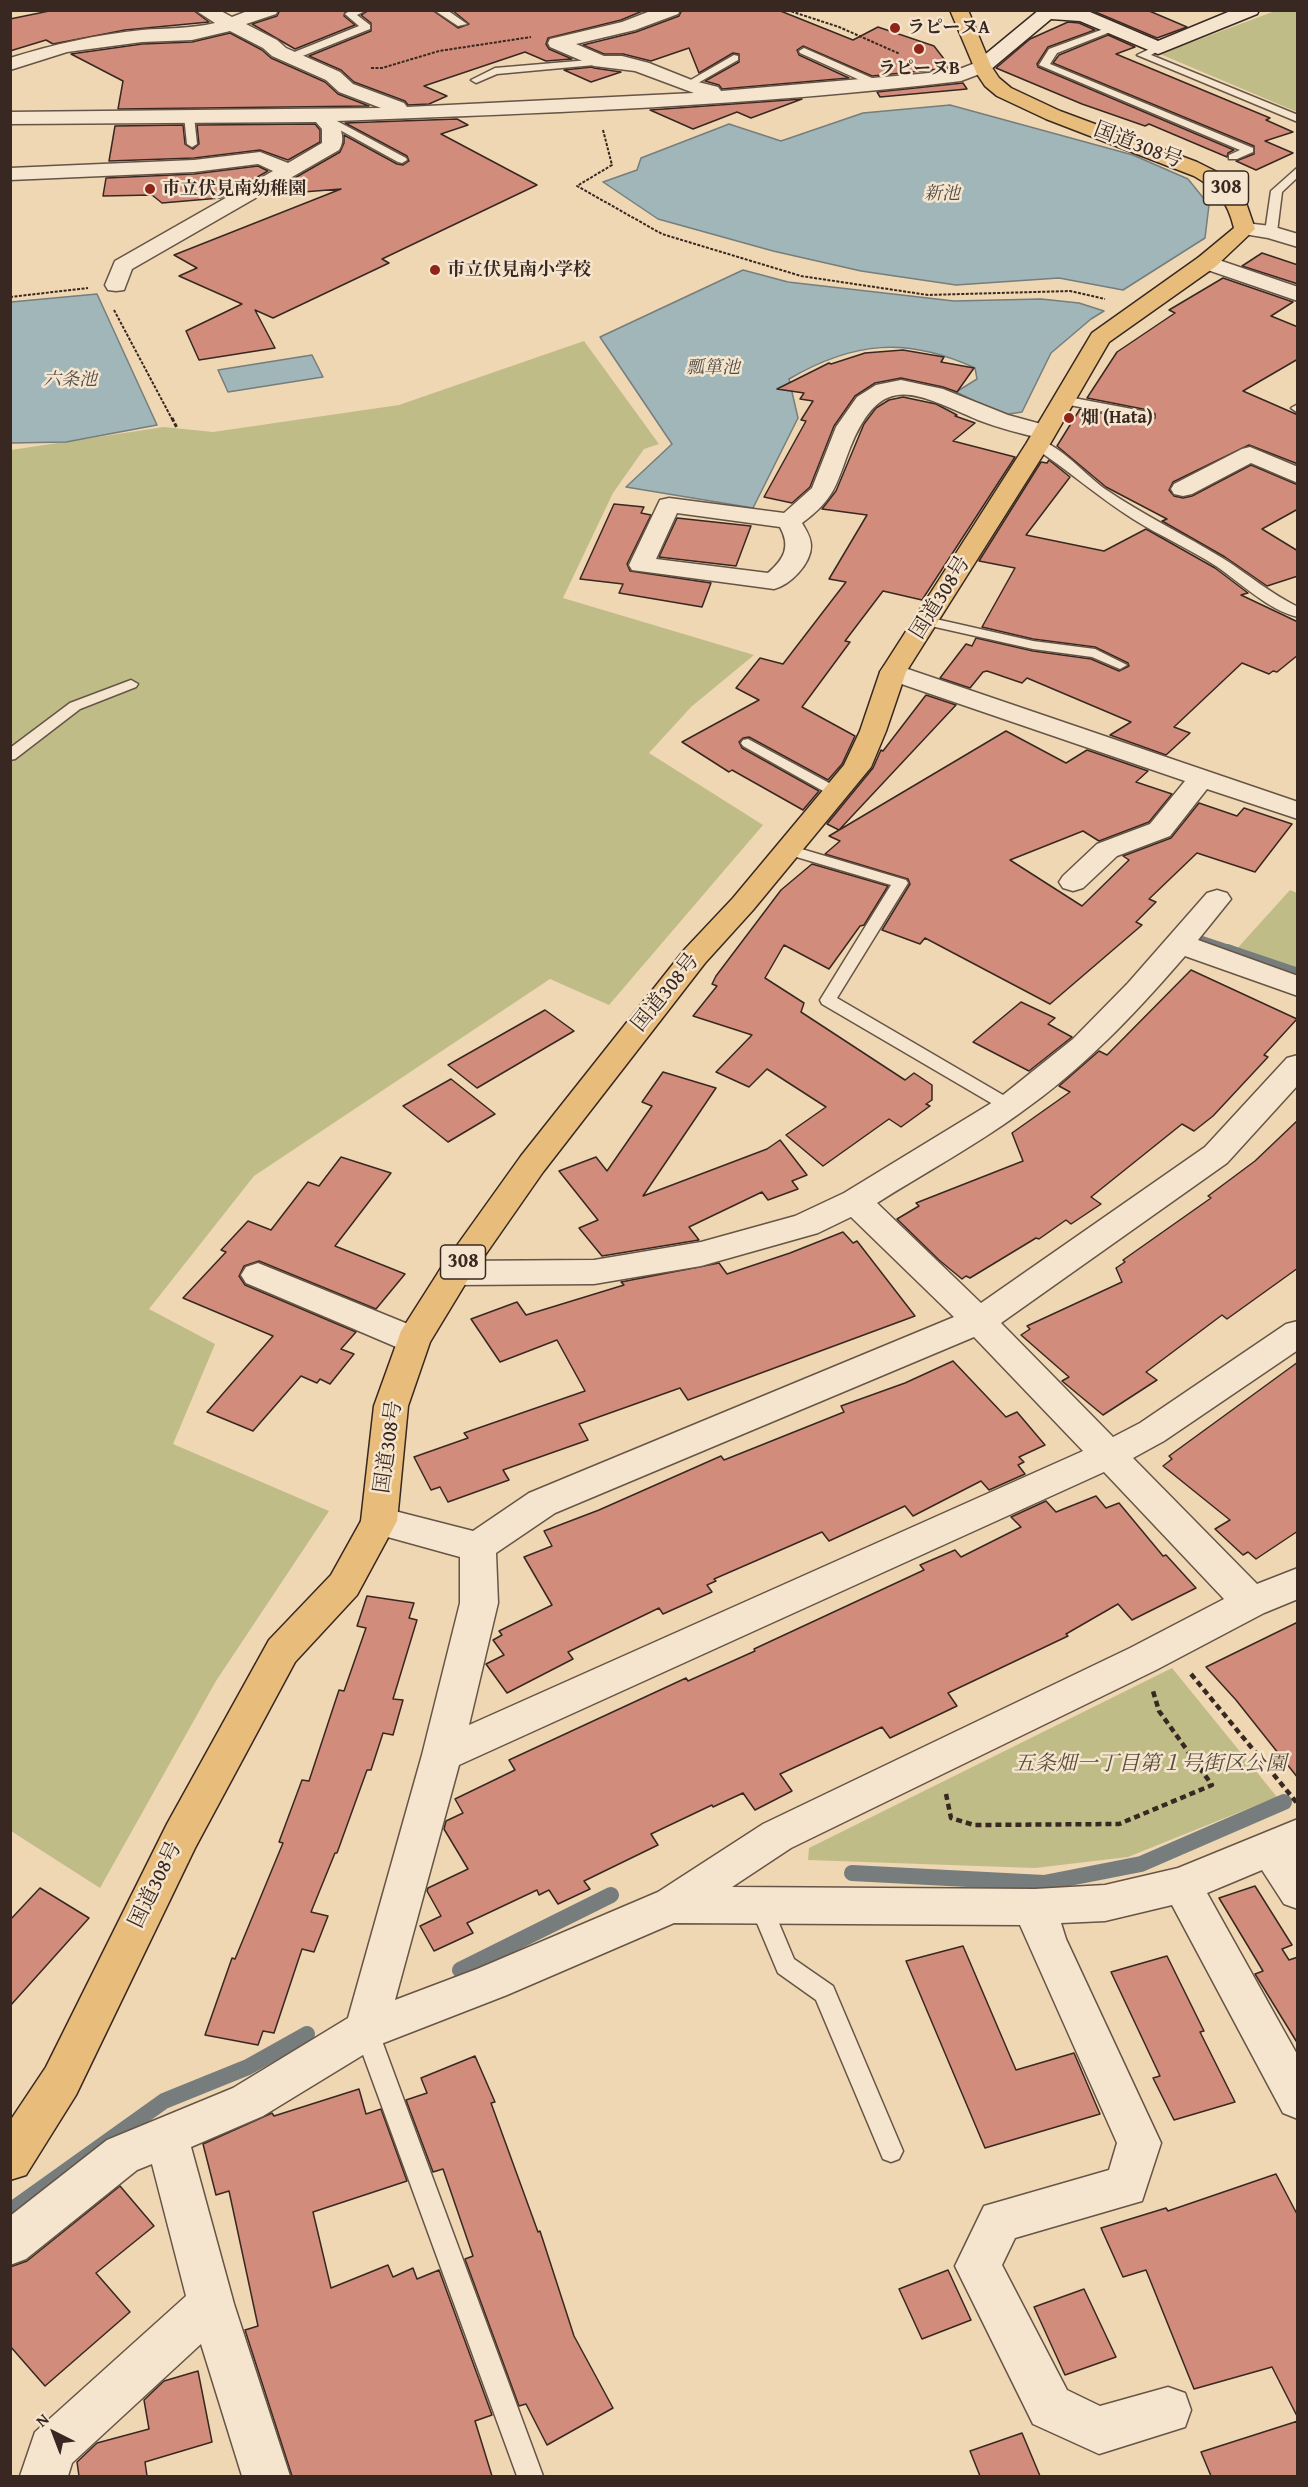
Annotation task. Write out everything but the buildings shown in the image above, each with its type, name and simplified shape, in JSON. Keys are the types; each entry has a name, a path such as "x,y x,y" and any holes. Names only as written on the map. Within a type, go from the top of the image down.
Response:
{"highway":[{"name":"国道308号","path":"10,2160 20,2123 61,2081 180,1836 282,1651 344,1585 379,1521 392,1406 413,1340 455,1273 532,1164 681,974 857,768 873,732 893,672 1041,438 1100,338 1207,262 1245,229 1241,209 1230,191 1213,177 1011,96 993,83 983,66 959,10"}],"street":[{"path":"204,10 291,57 336,78 346,88 413,114"},
{"path":"10,64 65,47 142,36 192,34 233,24 269,10"},
{"path":"557,43 628,26 671,10"},
{"path":"10,118 413,114 597,105 877,84 961,75 983,66 1048,12 1083,16 1158,48 1250,10"},
{"path":"600,14 628,26"},
{"path":"557,43 601,62 622,62 642,67 687,85 730,96"},
{"path":"116,285 123,266 332,146 332,129 322,116"},
{"path":"10,174 194,166 260,158 290,171"},
{"path":"1245,229 1271,232 1298,241"},
{"path":"1207,262 1298,295"},
{"path":"789,521 798,534 799,554 794,564 774,581 641,565 669,505 789,521 810,506 827,483 836,453 850,423 870,397 890,389 919,389 940,394 1041,438"},
{"path":"1184,489 1250,454 1298,476"},
{"path":"893,672 1298,811"},
{"path":"1073,882 1107,850 1160,830 1202,778"},
{"path":"455,1273 594,1272 701,1254 806,1225 855,1201 1009,1106 1084,1046 1139,990 1217,899"},
{"path":"1179,943 1298,987"},
{"path":"379,1521 478,1547 542,1503 979,1321 1216,1155 1298,1065"},
{"path":"855,1201 979,1321 1251,1602"},
{"path":"258,1275 413,1340"},
{"path":"442,1755 1108,1455 1152,1432 1298,1333"},
{"path":"366,2030 442,1755 478,1603 478,1547"},
{"path":"10,2244 122,2155 248,2102 366,2030 492,1982 672,1905 777,1836 1143,1659 1251,1602 1298,1583"},
{"path":"672,1905 1035,1907 1105,1903 1182,1885 1284,1842 1298,1891"},
{"path":"1182,1885 1298,2099"},
{"path":"1035,1907 1045,1939 1139,2143 1126,2186 1000,2221 978,2266 1050,2407 1099,2430 1168,2410"},
{"path":"166,2135 211,2304 266,2476"},
{"path":"44,2476 52,2449 211,2304"}],"lane":[{"path":"291,57 366,27 350,14 362,10"},
{"path":"439,10 462,24"},
{"path":"1113,29 1053,51 1044,65 1249,150 1233,157"},
{"path":"1158,48 1142,55 1298,119"},
{"path":"804,51 877,84"},
{"path":"687,85 734,57"},
{"path":"476,80 495,71 601,62"},
{"path":"189,116 192,144"},
{"path":"322,116 402,160"},
{"path":"1271,232 1276,191 1298,170"},
{"path":"1063,400 1148,416"},
{"path":"1041,438 1106,495 1139,517 1219,562 1276,603 1298,613"},
{"path":"1276,603 1298,596"},
{"path":"927,621 1033,645 1095,653 1120,665"},
{"path":"10,756 75,706 131,684"},
{"path":"748,743 837,793"},
{"path":"788,850 900,884 828,1000 1009,1106"},
{"path":"760,1904 786,1966 825,1993 891,2151"},
{"path":"366,2030 530,2476"}],"path":[{"path":"787,10 839,27 897,53 961,75"},
{"path":"336,78 364,68 382,68 439,51 528,37 557,43"},
{"path":"597,105 612,165 577,186 662,234 813,278 928,295 1070,291 1143,308"},
{"path":"10,297 116,285"},
{"path":"116,285 106,295 177,428"},
{"path":"937,1758 951,1818 974,1825 1119,1824 1212,1785 1159,1711 1143,1659"},
{"path":"1189,1671 1298,1803"}],"green space":[{"path":"1275,11 1297,11 1297,112 1160,54"},
{"path":"584,341 659,444 644,449 613,493 563,598 754,655 691,707 649,753 763,825 609,1005 550,979 254,1176 149,1309 215,1344 173,1444 329,1511 216,1681 100,1888 11,1831 11,450 164,427 213,432 399,405"},
{"path":"1290,890 1297,893 1297,974 1234,952"},
{"name":"五条畑一丁目第１号街区公園","path":"1172,1668 1277,1797 1128,1857 1035,1868 808,1860 809,1848"}],"water":[{"name":"新池","path":"950,105 1133,155 1188,179 1209,205 1205,238 1123,290 1059,278 956,285 861,271 773,251 658,219 603,182 637,170 641,158 729,124 781,141 863,113"},
{"name":"瓢箪池","path":"743,270 788,282 954,301 1041,299 1079,303 1104,311 1091,319 1051,353 1022,412 1003,415 956,392 977,379 975,368 950,358 926,351 903,348 858,351 813,366 789,379 798,418 753,508 626,487 672,444 600,337"},
{"name":"六条池","path":"97,294 157,425 66,442 11,443 11,302"},
{"path":"312,355 323,377 228,392 218,370"}],"waterway":[{"path":"1190,937 1232,951"},
{"path":"1227,950 1298,974"},
{"path":"852,1873 1044,1883 1141,1864 1284,1802"},
{"path":"460,1970 611,1895"},
{"path":"17,2206 164,2101 248,2067 307,2034"}],"place":[{"name":"ラピーヌA","path":"895,28"},
{"name":"ラピーヌB","path":"919,49"},
{"name":"市立伏見南幼稚園","path":"150,189"},
{"name":"市立伏見南小学校","path":"435,270"},
{"name":"畑 (Hata)","path":"1069,418"}]}
